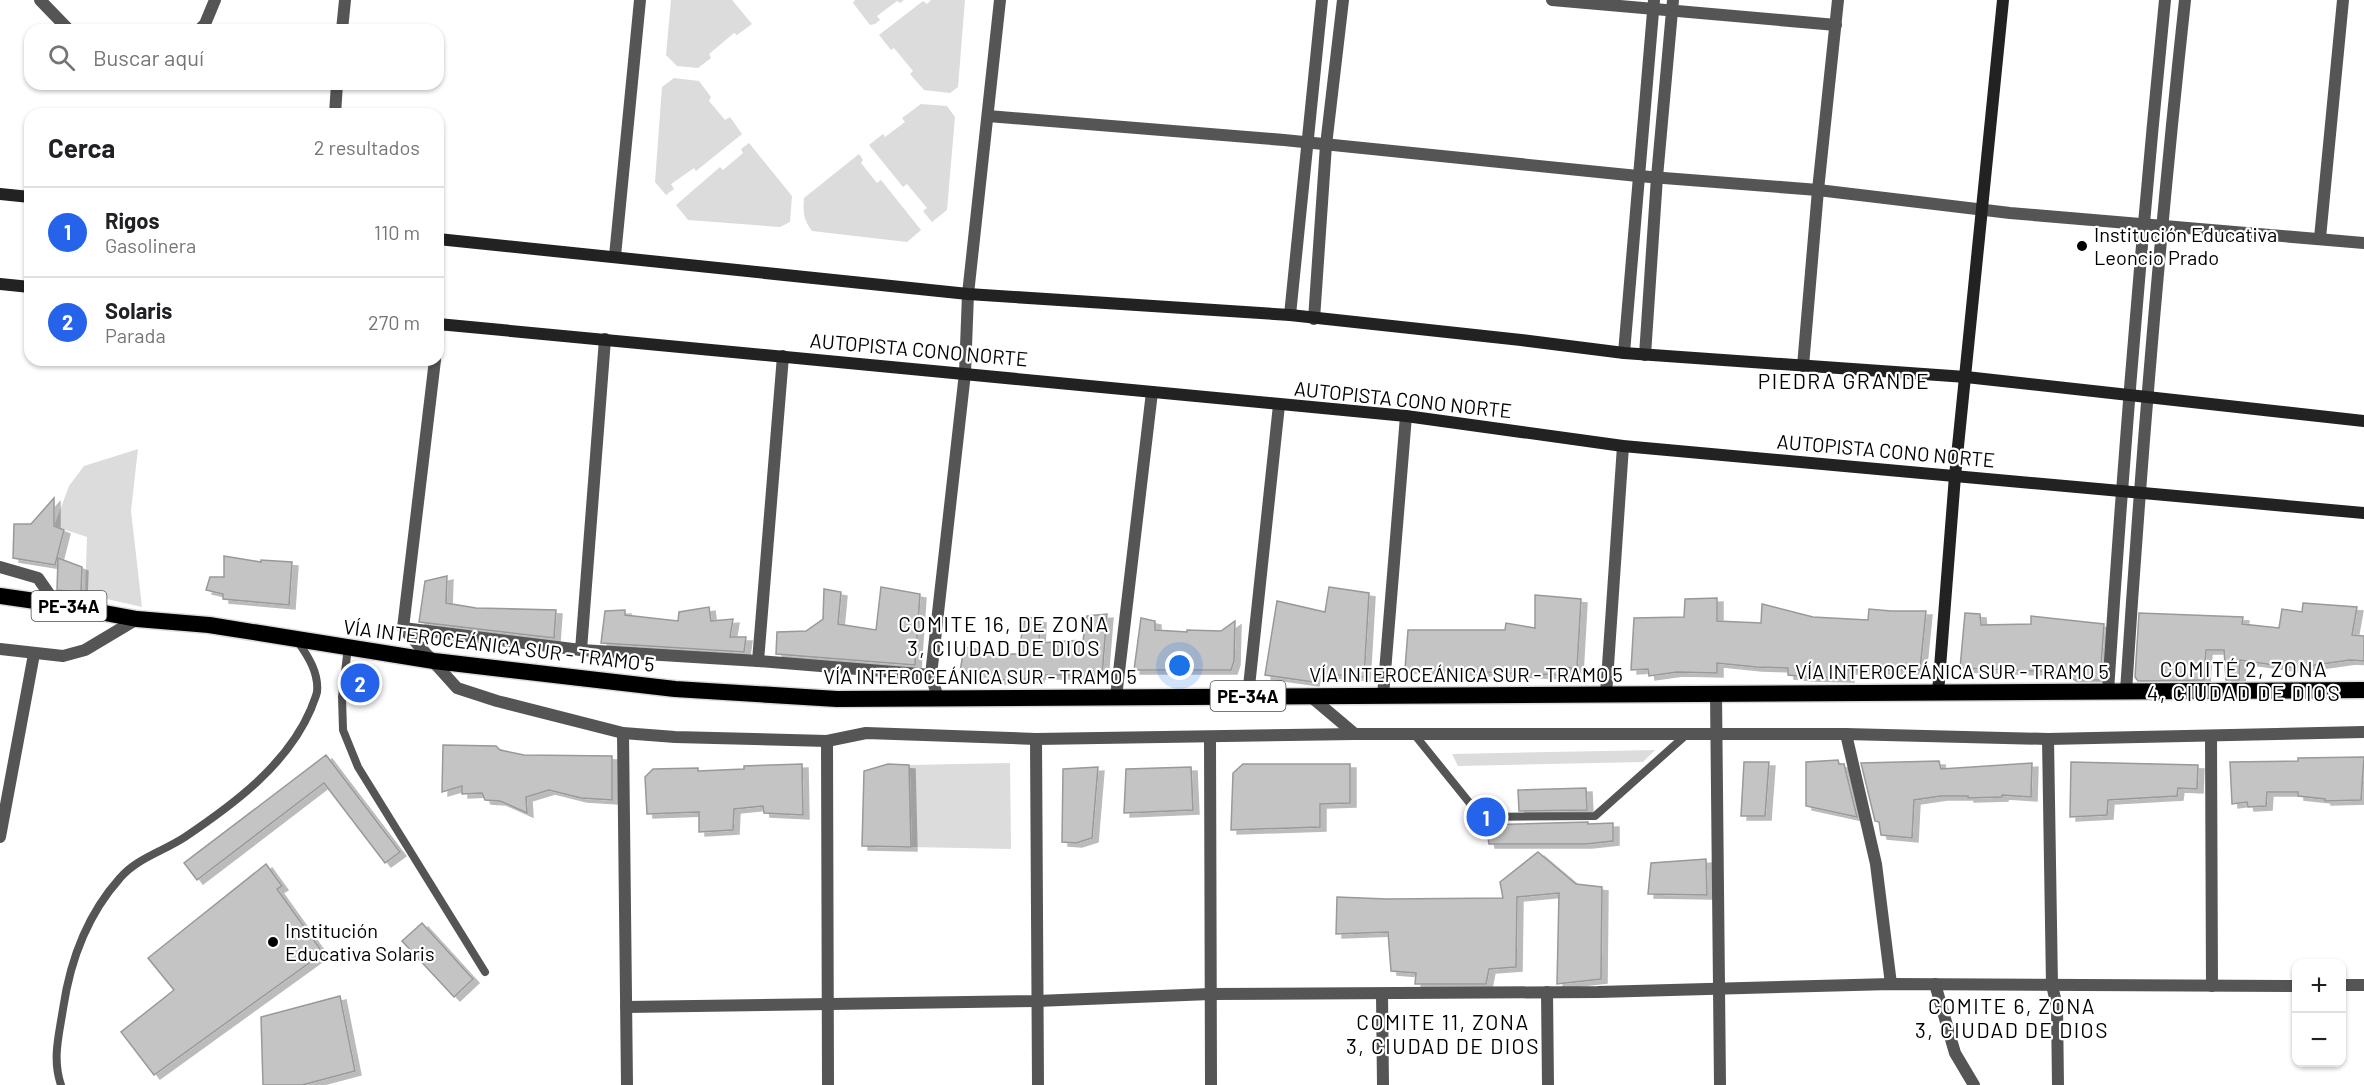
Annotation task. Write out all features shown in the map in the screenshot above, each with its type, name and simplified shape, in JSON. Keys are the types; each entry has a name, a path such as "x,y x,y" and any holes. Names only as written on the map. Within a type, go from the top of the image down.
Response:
{"highway":[{"name":"VÍA INTEROCEÁNICA SUR - TRAMO 5","path":"0,597 56,604 137,619 209,625 297,641 434,661 654,687 837,699 2364,690"}],"main road":[{"path":"1938,693 1955,476 2003,0"},
{"path":"0,194 24,196"},
{"path":"444,240 968,294 1290,315 1645,355 1966,377 2364,421"},
{"path":"0,284 24,286"},
{"name":"AUTOPISTA CONO NORTE","path":"444,327 605,339 965,373 1406,416 1623,446 2364,513"}],"street":[{"path":"40,0 63,24"},
{"path":"205,24 215,0"},
{"path":"343,24 345,0"},
{"path":"615,256 640,0"},
{"path":"938,698 931,675 965,373 968,294 1000,0"},
{"path":"1290,315 1322,0"},
{"path":"1314,319 1326,145 1342,0"},
{"path":"1552,0 1673,5 1836,25"},
{"path":"1803,366 1818,190 1838,0"},
{"path":"2108,691 2142,223 2165,0"},
{"path":"2126,691 2146,397 2161,225 2185,0"},
{"path":"2319,238 2343,0"},
{"path":"1624,353 1654,4"},
{"path":"1645,355 1657,177 1673,5"},
{"path":"336,108 337,90"},
{"path":"988,116 1307,143 1638,176 1818,190 1982,210 2364,243"},
{"path":"581,650 605,339"},
{"path":"758,661 783,356"},
{"path":"403,628 434,366"},
{"path":"1116,696 1152,392"},
{"path":"1248,696 1279,405"},
{"path":"1383,696 1406,416"},
{"path":"1606,695 1623,446"},
{"path":"0,567 38,578 56,604"},
{"path":"0,649 63,656 85,650 137,619"},
{"path":"403,628 581,650 931,675"},
{"path":"403,628 457,688 497,701 623,733 675,737 827,741 866,733 1036,739 1355,734 1846,734 2048,739 2364,732"},
{"path":"0,837 34,654"},
{"path":"1716,693 1720,1085"},
{"path":"1310,696 1355,734"},
{"path":"623,733 627,1085"},
{"path":"1846,734 1876,864 1891,984"},
{"path":"2211,736 2212,986"},
{"path":"1210,737 1211,1085"},
{"path":"1036,739 1038,1085"},
{"path":"2048,739 2052,985 2057,1007 2058,1085"},
{"path":"827,741 828,1085"},
{"path":"626,1007 1038,1001 1210,994 1719,990 1891,984 2292,986"},
{"path":"1935,984 1955,1053 1974,1085"},
{"path":"2346,986 2364,985"},
{"path":"1547,992 1548,1085"},
{"path":"1382,994 1383,1085"}],"lane":[{"path":"61,1085 55,1060 65,992 71,964 94,911 121,876 219,813 258,781 290,745 307,718 317,693 313,667 297,641"},
{"path":"348,647 342,697 343,730 358,767 485,972"},
{"path":"1414,734 1481,817 1595,816 1686,735"}],"shaded area":[{"path":"671,0 732,0 752,24 737,35 734,33 709,54 711,58 698,68 677,66 666,55"},
{"path":"855,0 904,0 900,3 897,1 877,16 880,20 870,25 853,3"},
{"path":"931,0 965,0 958,87 950,93 924,90 910,74 913,71 894,48 891,50 879,35 923,1 927,4"},
{"path":"674,78 699,81 711,97 709,101 725,120 730,117 742,134 696,171 694,168 671,184 674,189 666,195 655,182 662,87"},
{"path":"921,104 947,106 955,117 947,210 932,222 923,211 927,208 907,184 903,187 869,145 883,134 885,137 905,122 902,118"},
{"path":"749,143 792,196 790,222 780,227 688,220 676,205 720,167 723,170 743,153 741,149"},
{"path":"859,154 863,160 861,163 877,183 881,180 921,230 907,242 812,231 807,223 804,198"},
{"path":"138,449 131,511 142,607 85,594 87,537 54,526 69,486 84,466"},
{"path":"1655,750 1643,762 1458,766 1452,754"},
{"path":"1010,763 1011,849 911,847 909,765"}],"building":[{"path":"54,498 54,526 64,530 55,565 13,558 14,524 31,524"},
{"path":"224,556 261,562 261,560 292,562 289,605 223,599 223,594 206,590 210,577 224,577"},
{"path":"58,558 82,567 81,593 57,590"},
{"path":"447,576 446,603 476,608 556,610 554,638 419,622 425,581"},
{"path":"881,587 920,594 915,665 776,654 777,632 806,631 823,619 824,589 841,592 838,624 876,630"},
{"path":"1329,587 1369,593 1364,677 1315,673 1313,682 1265,675 1277,601 1325,612"},
{"path":"1535,595 1581,599 1577,669 1566,667 1564,675 1405,669 1408,630 1505,630 1506,623 1535,628"},
{"path":"1717,598 1717,621 1761,623 1762,604 1813,617 1868,620 1869,609 1926,611 1920,670 1848,670 1848,678 1788,675 1788,668 1717,663 1717,673 1677,672 1649,676 1648,669 1631,670 1634,618 1684,617 1685,599"},
{"path":"2303,603 2357,607 2352,635 2364,636 2364,661 2350,660 2294,668 2240,660 2239,680 2226,680 2224,650 2206,650 2204,680 2138,681 2135,677 2139,613 2243,617 2242,624 2279,628 2282,609 2302,612"},
{"path":"709,607 711,621 733,619 730,637 746,637 744,652 601,643 605,611 625,610 625,615 678,621 679,612"},
{"path":"1965,613 1980,614 1981,625 2031,624 2031,616 2104,624 2100,680 2075,680 2062,672 1960,668"},
{"path":"1107,614 1102,675 1038,675 1038,678 999,680 999,674 960,672 964,647 1000,654 1018,654 1025,617 1040,619 1039,643 1083,640 1087,616"},
{"path":"1141,618 1155,621 1155,630 1187,632 1187,630 1221,631 1235,621 1234,661 1231,670 1184,670 1170,667 1170,670 1134,670"},
{"path":"443,745 496,746 500,750 524,755 612,756 612,800 581,798 549,790 526,797 527,813 500,801 485,800 482,793 462,794 462,786 442,792"},
{"path":"326,755 400,852 385,863 324,783 197,880 184,863"},
{"path":"2364,757 2361,800 2325,801 2325,799 2298,796 2298,792 2267,792 2266,806 2248,807 2247,802 2232,804 2230,762"},
{"path":"1838,760 1839,764 1844,764 1857,817 1806,806 1806,762"},
{"path":"1939,761 1941,769 2032,763 2031,797 1941,796 1914,800 1912,838 1881,835 1879,822 1875,821 1861,763"},
{"path":"1744,762 1769,762 1765,816 1741,816"},
{"path":"2071,762 2198,765 2197,789 2178,788 2177,796 2108,800 2107,815 2070,817"},
{"path":"802,764 803,815 764,813 763,806 734,809 733,830 699,832 699,812 647,814 645,777 653,769 698,768 698,771 744,769 744,766"},
{"path":"888,764 909,765 911,847 862,846 864,771"},
{"path":"1243,764 1350,764 1350,803 1320,804 1320,827 1231,830 1233,773"},
{"path":"1098,767 1092,838 1076,843 1062,842 1063,769"},
{"path":"1191,767 1193,810 1124,813 1126,769"},
{"path":"1586,788 1587,810 1519,811 1518,790"},
{"path":"1588,822 1588,824 1613,823 1613,841 1586,844 1489,844 1486,825"},
{"path":"1538,852 1576,884 1602,887 1601,979 1557,984 1559,893 1517,897 1516,967 1489,969 1486,984 1415,984 1416,973 1391,971 1388,932 1336,934 1337,897 1503,898 1500,882"},
{"path":"1706,859 1707,895 1648,894 1651,863"},
{"path":"266,864 282,886 277,889 323,953 154,1075 121,1032 174,990 148,958"},
{"path":"422,923 473,979 454,997 402,941"},
{"path":"340,996 355,1071 302,1085 263,1085 261,1017"}],"place":[{"name":"Institución Educativa Leoncio Prado","path":"2082,246"},
{"name":"Solaris","path":"360,683"},
{"name":"Rigos","path":"1486,817"},
{"name":"Institución Educativa Solaris","path":"273,942"}],"district":[{"name":"PIEDRA GRANDE","path":"1844,380"},
{"name":"COMITE 16, DE ZONA 3, CIUDAD DE DIOS","path":"1004,635"},
{"name":"COMITÉ 2, ZONA 4, CIUDAD DE DIOS","path":"2244,680"},
{"name":"COMITE 6, ZONA 3, CIUDAD DE DIOS","path":"2012,1017"},
{"name":"COMITE 11, ZONA 3, CIUDAD DE DIOS","path":"1443,1033"}]}
